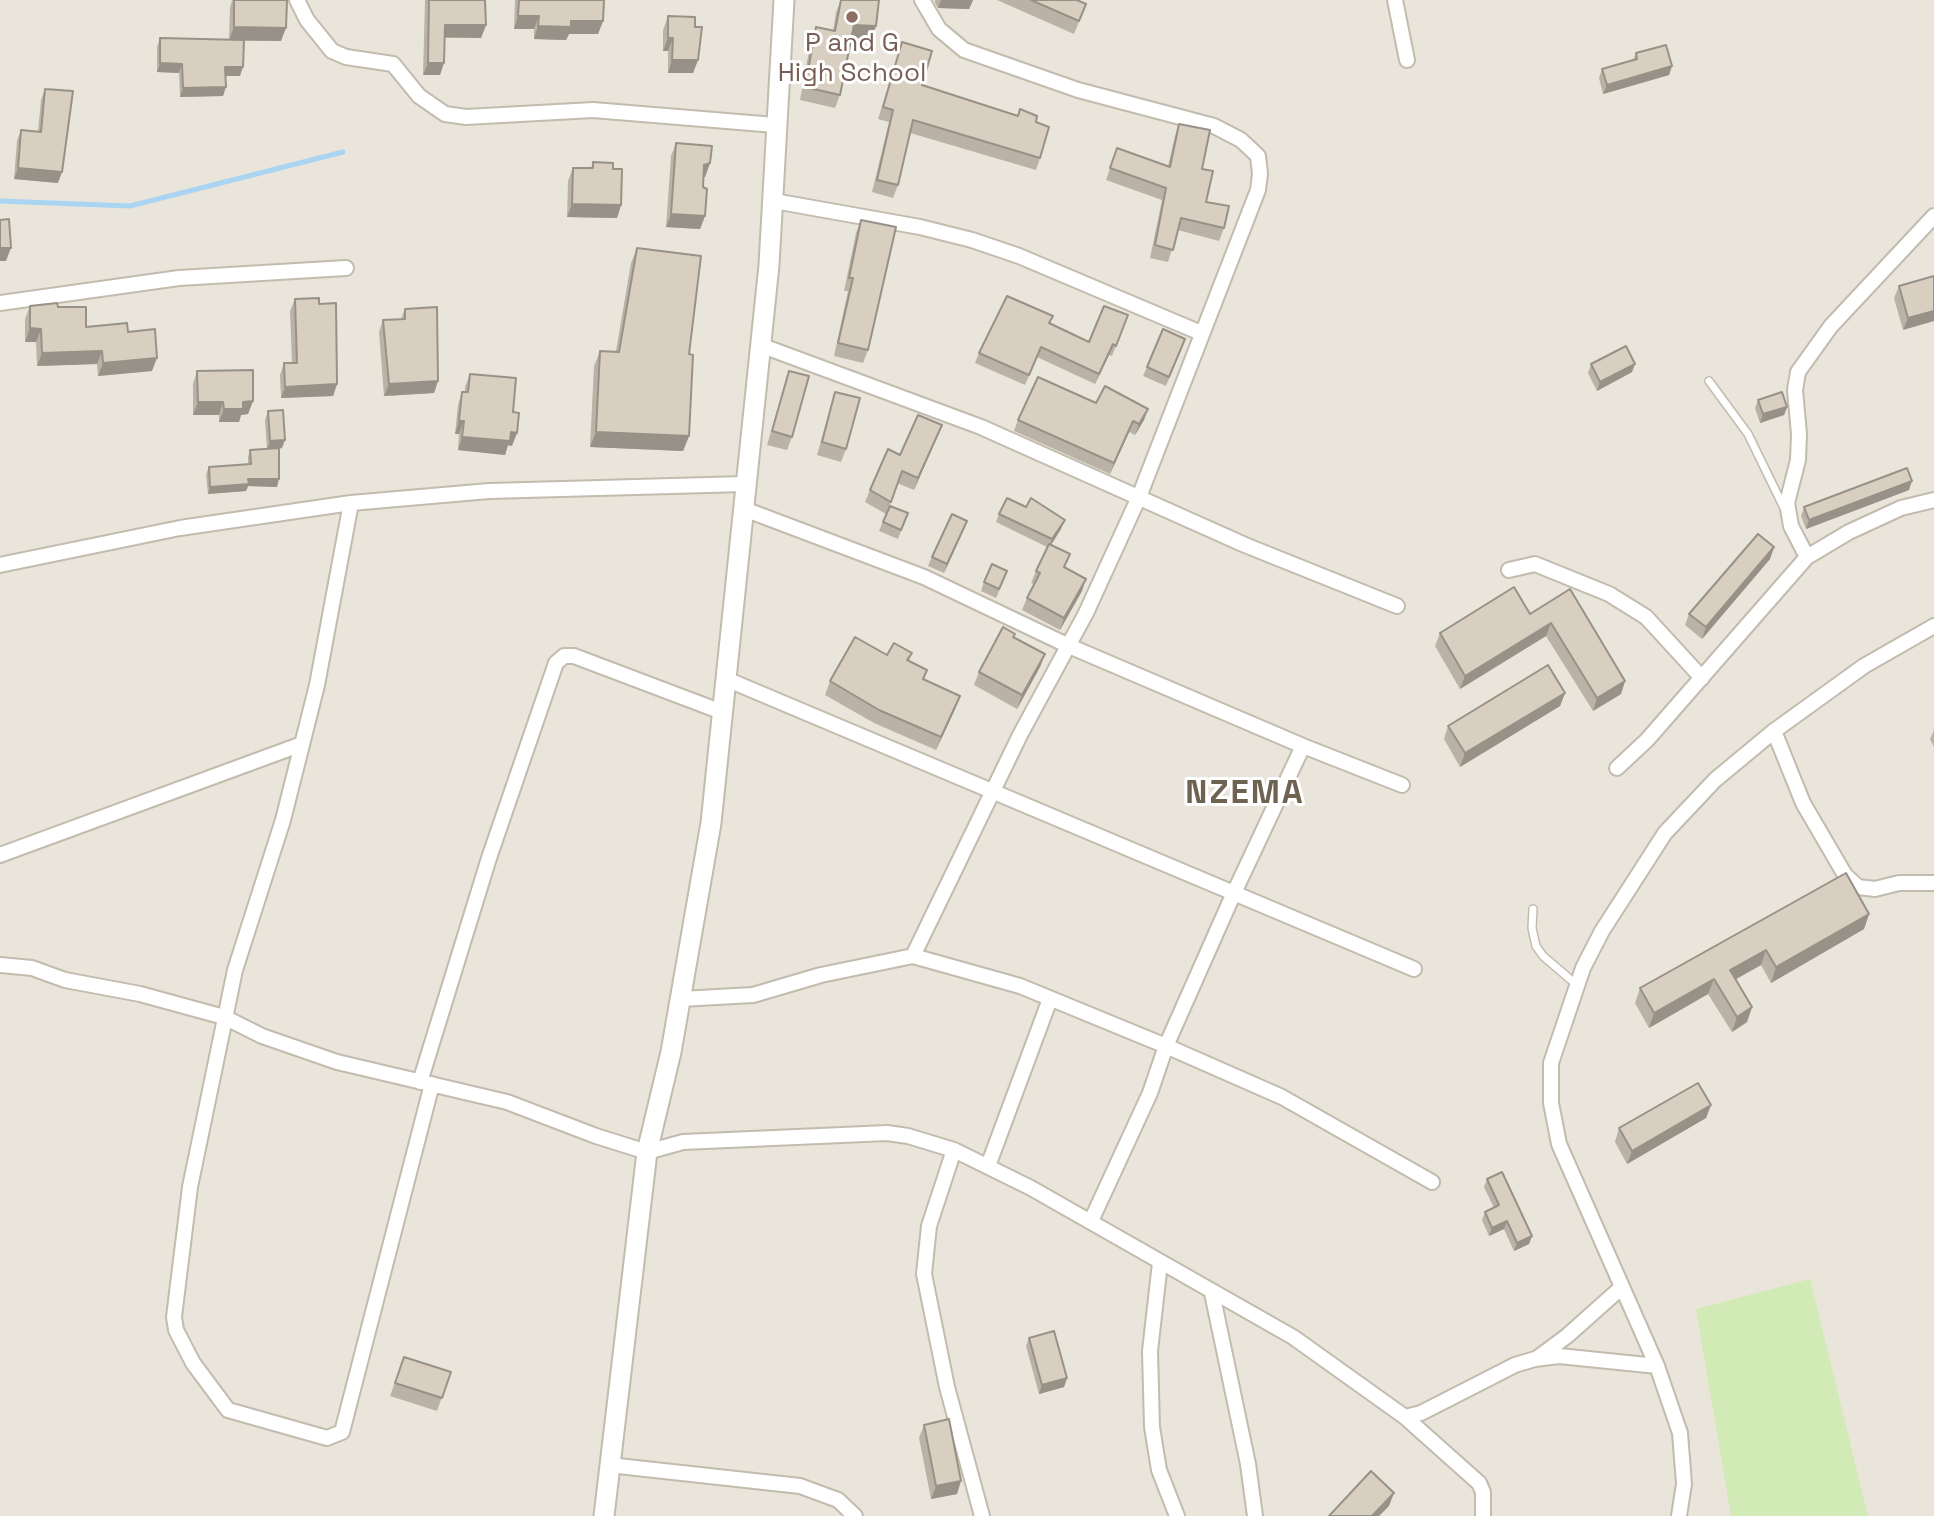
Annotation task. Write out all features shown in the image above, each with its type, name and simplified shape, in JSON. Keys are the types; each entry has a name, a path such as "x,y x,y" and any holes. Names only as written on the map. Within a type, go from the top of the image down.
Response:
{"street":[{"path":"297,0 307,20 332,51 346,57 393,64 419,96 445,114 466,117 593,110 775,125"},
{"path":"604,1516 648,1152 681,999 711,823 774,201 775,125 784,0"},
{"path":"913,956 1020,735 1069,646 1139,497 1258,190 1258,156 1241,141 1214,126 1078,90 964,50 939,29 922,0"},
{"path":"1395,0 1407,60"},
{"path":"774,201 920,227 972,240 1201,333"},
{"path":"1807,557 1788,515 1787,503 1798,460 1799,434 1795,390 1798,372 1831,326 1934,216"},
{"path":"0,303 179,278 346,268"},
{"path":"760,345 981,427 1245,545 1397,606"},
{"path":"0,565 180,528 351,503 489,491 746,484"},
{"path":"1617,768 1702,678 1807,557 1849,532 1901,508 1934,500"},
{"path":"351,503 319,673 283,820 235,970 190,1187 174,1317 181,1344 228,1410 327,1438 342,1432 426,1083 489,858 556,663 564,656 574,656 722,712"},
{"path":"744,509 924,577 1069,646 1303,746 1402,785"},
{"path":"1509,570 1535,564 1609,594 1646,617 1702,678"},
{"path":"1679,1516 1684,1460 1680,1433 1657,1366 1559,1144 1551,1103 1551,1063 1577,985 1602,931 1665,832 1716,780 1774,731 1864,666 1934,626"},
{"path":"726,679 992,793 1050,813 1233,895 1414,969"},
{"path":"1774,731 1803,803 1845,875 1858,887 1875,889 1899,883 1934,883"},
{"path":"0,855 302,744"},
{"path":"1091,1221 1150,1093 1166,1045 1303,746"},
{"path":"681,999 753,995 821,975 913,956 1008,983 1166,1045 1282,1097 1432,1182"},
{"path":"0,965 32,968 65,979 140,994 224,1017 262,1036 337,1062 507,1102 596,1136 648,1152 683,1142 876,1133 908,1136 954,1150 1091,1221 1293,1338 1405,1417 1479,1483 1483,1492 1483,1516"},
{"path":"988,1166 1050,999"},
{"path":"954,1150 929,1226 924,1274 947,1387 982,1516"},
{"path":"1160,1263 1150,1350 1152,1427 1159,1471 1177,1516"},
{"path":"1535,1359 1567,1336 1622,1287"},
{"path":"1212,1293 1248,1464 1255,1516"},
{"path":"1405,1417 1421,1413 1514,1366 1535,1359 1559,1356 1657,1366"},
{"path":"609,1465 800,1486 838,1500 855,1516"}],"lane":[{"path":"1709,381 1748,434 1788,515"},
{"path":"1533,909 1532,928 1536,946 1543,956 1577,985"}],"shaded area":[{"path":"0,0 1934,0 1934,1516 0,1516"}],"green space":[{"path":"1810,1279 1868,1516 1731,1516 1696,1309"}],"building":[{"path":"234,0 287,0 286,28 234,27"},
{"path":"429,0 485,0 486,25 445,25 444,63 428,63"},
{"path":"519,0 604,0 603,21 571,21 571,27 538,26 539,16 518,16"},
{"path":"841,0 879,0 876,26 854,25 840,95 805,87 816,27 835,31"},
{"path":"1031,0 1077,0 1086,4 1079,21"},
{"path":"668,16 695,17 695,27 702,27 698,60 672,60 673,38 668,38"},
{"path":"160,38 244,40 243,67 225,67 226,87 183,88 182,64 160,63"},
{"path":"902,42 932,51 922,85 1018,116 1020,109 1037,116 1036,122 1049,127 1040,158 913,120 898,185 877,180 893,110 883,107"},
{"path":"1666,45 1672,66 1607,85 1602,69 1637,59 1636,53"},
{"path":"45,89 73,91 62,172 18,168 21,130 41,132"},
{"path":"1179,124 1210,130 1202,169 1213,171 1206,202 1229,206 1224,228 1181,218 1173,250 1155,245 1166,188 1110,168 1117,148 1170,167"},
{"path":"676,143 712,146 710,163 704,165 703,187 707,189 705,216 671,214"},
{"path":"593,162 613,163 613,169 622,169 621,205 572,204 573,168 593,168"},
{"path":"9,219 11,248 0,248 0,220"},
{"path":"861,220 896,227 868,350 838,343 853,278 849,278"},
{"path":"637,248 701,256 689,354 693,355 689,436 596,432 600,351 619,352"},
{"path":"1934,276 1934,311 1908,318 1899,286"},
{"path":"1007,296 1053,316 1049,323 1089,342 1104,306 1128,315 1116,346 1113,344 1099,374 1041,347 1029,375 979,353"},
{"path":"319,298 319,304 336,303 337,384 285,387 284,363 297,363 295,299"},
{"path":"57,303 58,307 86,307 86,327 127,323 128,332 155,329 157,358 103,363 102,351 42,353 41,329 30,328 30,306"},
{"path":"437,307 438,381 389,384 383,320 405,319 405,309"},
{"path":"1163,329 1185,339 1169,377 1147,367"},
{"path":"1626,346 1635,364 1600,382 1591,364"},
{"path":"253,370 253,401 243,402 243,409 224,409 223,402 198,402 197,371"},
{"path":"789,371 809,376 792,437 772,431"},
{"path":"470,374 516,378 513,412 519,413 517,433 511,432 510,441 462,437 464,421 459,421 462,392 468,392"},
{"path":"1038,377 1096,403 1105,386 1148,409 1139,424 1133,421 1114,463 1018,420"},
{"path":"835,392 860,398 846,449 822,442"},
{"path":"1782,392 1787,407 1763,414 1758,400"},
{"path":"283,410 285,440 270,441 268,411"},
{"path":"918,415 942,425 918,478 902,471 891,502 870,490 888,449 900,455"},
{"path":"279,448 279,479 248,479 249,484 210,487 209,467 251,464 250,450"},
{"path":"1907,468 1912,481 1809,520 1804,507"},
{"path":"1007,498 1026,507 1031,498 1065,520 1052,539 999,514"},
{"path":"890,506 908,513 901,530 883,522"},
{"path":"952,514 967,521 947,564 932,557"},
{"path":"1758,534 1774,547 1706,627 1689,614"},
{"path":"1049,544 1070,554 1064,567 1086,579 1064,618 1027,598 1040,573 1036,571"},
{"path":"992,564 1007,571 999,589 984,582"},
{"path":"1514,587 1530,614 1570,589 1625,681 1597,698 1551,623 1465,676 1440,633"},
{"path":"1003,627 1015,634 1013,637 1045,654 1022,695 979,672"},
{"path":"855,637 887,655 894,643 912,653 907,660 927,670 923,679 960,696 941,737 879,710 830,681"},
{"path":"1548,665 1565,693 1465,753 1448,726"},
{"path":"1846,873 1869,914 1776,967 1766,950 1730,970 1752,1007 1737,1017 1714,979 1654,1013 1640,988"},
{"path":"1698,1083 1711,1105 1632,1151 1619,1128"},
{"path":"1502,1172 1532,1236 1517,1243 1507,1221 1492,1228 1485,1212 1499,1205 1487,1179"},
{"path":"1054,1331 1067,1378 1042,1385 1029,1338"},
{"path":"404,1357 451,1372 442,1398 395,1383"},
{"path":"949,1419 961,1481 936,1486 924,1425"},
{"path":"1371,1471 1394,1493 1372,1516 1329,1516"}],"waterway":[{"path":"0,201 130,206 343,152"}],"place":[{"name":"P and G High School","path":"852,17"}],"district":[{"name":"NZEMA","path":"1245,794"}]}
